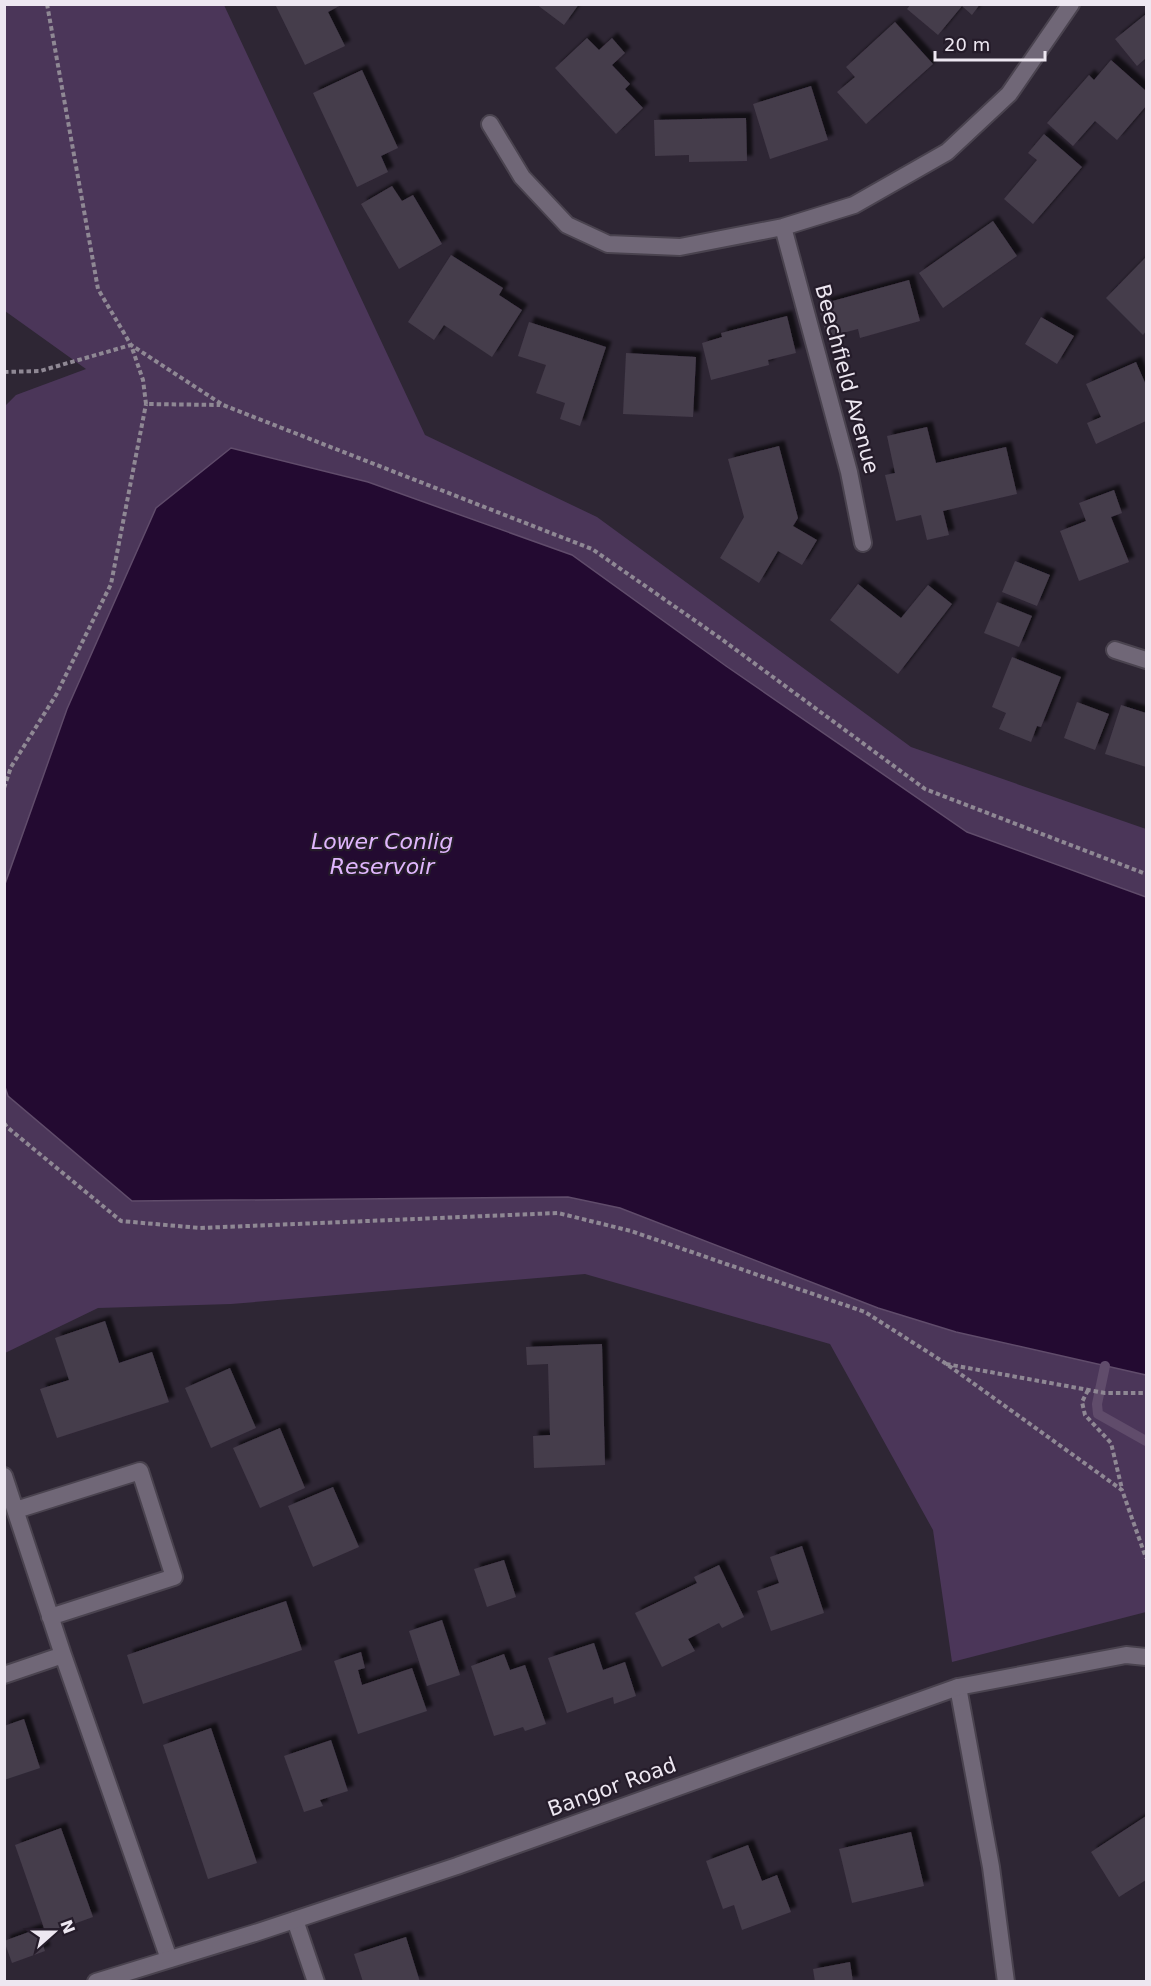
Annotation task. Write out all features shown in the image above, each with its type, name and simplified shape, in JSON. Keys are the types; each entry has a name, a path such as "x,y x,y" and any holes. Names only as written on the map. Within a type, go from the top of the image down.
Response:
{"street":[{"path":"490,124 522,177 567,225 608,244 680,247 783,227 854,205 947,152 1009,94 1071,4"},
{"name":"Beechfield Avenue","path":"783,227 849,472 862,543"},
{"path":"1115,650 1146,660"},
{"path":"16,1510 140,1471 174,1577 50,1617"},
{"path":"4,1476 63,1656 169,1959"},
{"name":"Bangor Road","path":"96,1982 295,1920 576,1824 958,1687 1125,1655 1146,1657"},
{"path":"4,1675 63,1656"},
{"path":"958,1687 990,1867 1006,1982"},
{"path":"295,1920 316,1982"}],"path":[{"path":"4,788 11,766 56,695 111,584 146,404 143,380 131,345 98,289 47,4"},
{"path":"4,372 40,371 131,345 223,405 592,549 720,638 925,789 1146,874"},
{"path":"146,404 223,405"},
{"path":"4,1123 121,1221 200,1228 558,1213 631,1231 865,1312 945,1363 1122,1490"},
{"path":"945,1363 1106,1393 1146,1393"},
{"path":"1090,1390 1082,1402 1085,1415 1111,1443 1122,1490 1146,1558"}],"shaded area":[{"path":"4,5 224,5 425,435 597,517 911,747 1146,829 1146,897 967,832 726,666 572,555 368,482 231,448 67,709 5,884 5,406 16,395 86,369 5,311"},
{"path":"4,1084 8,1096 132,1201 568,1197 620,1208 878,1308 956,1332 1146,1375 1146,1612 952,1662 933,1530 830,1344 585,1274 231,1304 98,1308 5,1353"}],"water":[{"name":"Lower Conlig Reservoir","path":"231,448 368,482 572,555 726,666 967,832 1146,897 1146,1375 956,1332 878,1308 620,1208 568,1197 132,1201 8,1096 4,1084 5,884 67,709 156,508"}],"building":[{"path":"275,4 343,4 328,12 345,46 305,65"},
{"path":"536,4 579,4 564,25"},
{"path":"911,4 980,4 972,15 962,6 938,35 907,9"},
{"path":"1146,14 1146,58 1137,66 1115,39"},
{"path":"895,22 933,64 866,124 837,92 855,77 846,67"},
{"path":"587,38 599,50 612,38 625,53 612,65 630,84 625,89 643,108 616,134 555,68"},
{"path":"1111,60 1146,91 1146,106 1117,140 1095,121 1073,146 1047,123 1089,75 1094,80"},
{"path":"362,70 398,148 381,156 388,172 357,187 313,93"},
{"path":"811,86 828,140 770,159 753,104"},
{"path":"746,118 747,161 689,162 689,155 655,156 654,120"},
{"path":"1044,134 1082,167 1033,224 1004,199 1037,160 1028,153"},
{"path":"392,186 402,201 413,195 442,244 399,269 361,204"},
{"path":"993,221 1017,256 943,308 919,273"},
{"path":"451,255 503,288 499,295 522,310 492,357 444,325 434,340 408,322"},
{"path":"1145,258 1146,331 1143,335 1106,298"},
{"path":"909,280 920,321 860,338 858,329 827,337 818,305"},
{"path":"787,316 796,353 768,360 769,365 711,380 702,343 722,337 721,333"},
{"path":"1041,317 1074,336 1057,364 1025,344"},
{"path":"529,322 606,347 580,426 560,419 565,403 536,393 546,365 518,356"},
{"path":"626,353 696,357 693,417 623,414"},
{"path":"1136,362 1146,385 1146,421 1096,444 1087,423 1101,417 1086,384"},
{"path":"927,427 936,463 1006,447 1017,494 943,511 949,535 927,540 921,515 896,521 885,475 895,473 887,436"},
{"path":"779,446 798,518 793,526 817,540 802,565 778,551 759,583 720,558 744,517 728,459"},
{"path":"1114,490 1122,513 1111,517 1129,562 1079,581 1060,531 1086,521 1079,503"},
{"path":"1015,561 1050,575 1037,606 1002,592"},
{"path":"858,584 901,618 928,585 952,604 898,674 830,620"},
{"path":"997,602 1032,616 1019,647 984,633"},
{"path":"1012,657 1061,677 1041,727 1037,726 1031,742 999,729 1006,713 992,707"},
{"path":"1077,702 1109,714 1095,750 1064,738"},
{"path":"1121,705 1146,713 1146,767 1105,754"},
{"path":"105,1321 119,1363 152,1352 169,1402 57,1438 40,1389 69,1380 55,1338"},
{"path":"602,1344 605,1465 534,1468 533,1436 550,1435 548,1364 527,1365 526,1347"},
{"path":"230,1368 256,1428 211,1448 185,1388"},
{"path":"280,1428 305,1488 260,1508 233,1448"},
{"path":"333,1487 359,1547 313,1567 288,1506"},
{"path":"802,1546 824,1613 771,1631 757,1591 779,1583 770,1557"},
{"path":"504,1560 516,1597 487,1607 474,1569"},
{"path":"719,1565 744,1617 722,1628 719,1623 688,1639 695,1651 662,1667 635,1613 697,1583 694,1577"},
{"path":"286,1601 302,1650 143,1704 127,1655"},
{"path":"442,1620 460,1675 427,1686 409,1631"},
{"path":"594,1643 603,1670 625,1662 636,1696 614,1704 613,1697 567,1713 548,1658"},
{"path":"361,1652 365,1668 358,1670 362,1685 412,1668 427,1711 358,1734 334,1661"},
{"path":"504,1654 510,1670 525,1665 546,1724 525,1731 523,1727 494,1736 471,1666"},
{"path":"24,1719 40,1768 4,1780 4,1726"},
{"path":"211,1728 257,1863 208,1879 163,1745"},
{"path":"331,1740 348,1791 320,1800 323,1806 304,1812 284,1756"},
{"path":"1146,1816 1146,1880 1119,1897 1091,1852"},
{"path":"61,1828 93,1917 46,1934 15,1845"},
{"path":"911,1832 924,1886 852,1903 839,1849"},
{"path":"748,1845 762,1881 777,1875 791,1912 742,1930 734,1905 723,1909 706,1861"},
{"path":"37,1929 45,1951 12,1963 4,1941"},
{"path":"406,1937 420,1982 363,1982 354,1954"},
{"path":"850,1962 853,1982 815,1982 813,1969"}],"waterway":[{"path":"1105,1366 1097,1404 1098,1414 1146,1441"}]}
